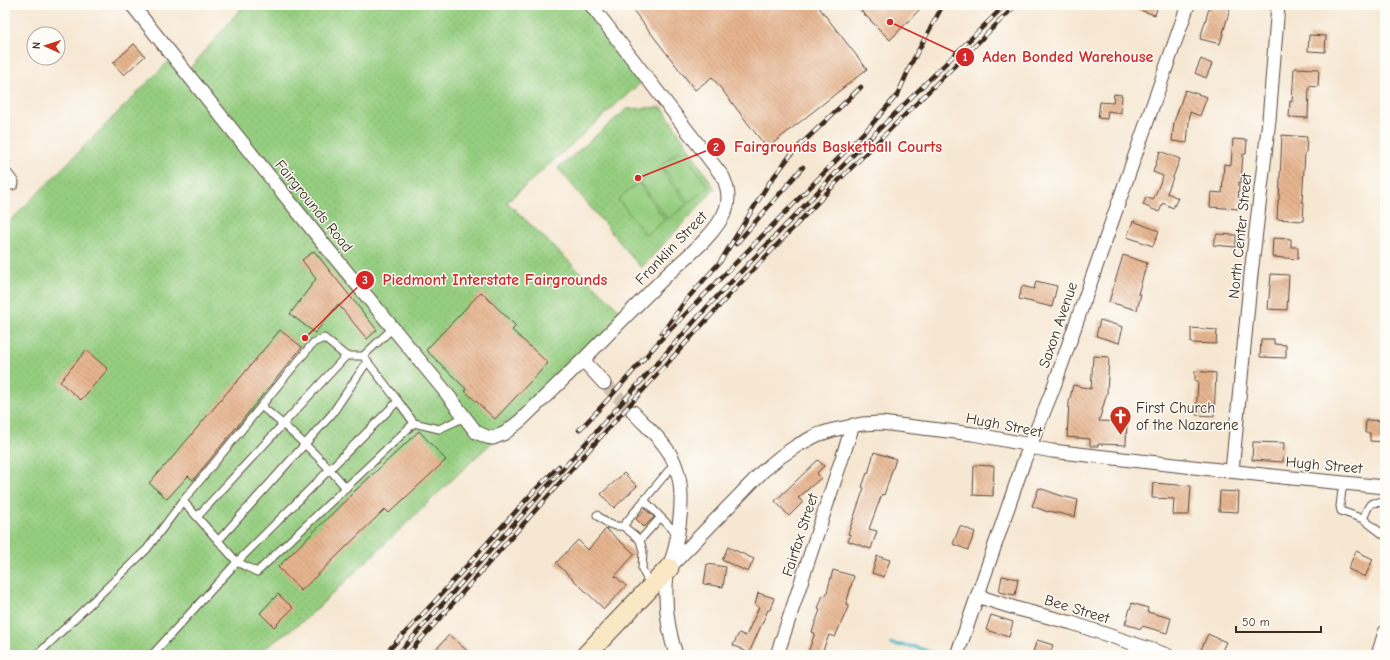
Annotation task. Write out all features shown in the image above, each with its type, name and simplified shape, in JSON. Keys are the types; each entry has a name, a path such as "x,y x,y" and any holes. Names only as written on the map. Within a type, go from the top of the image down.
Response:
{"street":[{"name":"Fairgrounds Road","path":"132,5 186,74 444,390 476,432 487,437 499,436 505,433 521,420 583,360"},
{"name":"Franklin Street","path":"583,360 707,236 726,211 729,194 723,177 591,5"},
{"name":"Saxon Avenue","path":"957,655 1030,446 1052,390 1188,5"},
{"name":"North Center Street","path":"1232,471 1251,274 1269,120 1278,5"},
{"path":"583,360 604,383"},
{"path":"633,412 666,448 674,464 680,484 680,513 675,549 669,568 666,599 668,623 676,655"},
{"name":"Hugh Street","path":"669,568 763,471 780,457 798,445 817,436 852,425 881,423 974,434 1052,451 1385,487"},
{"name":"Fairfax Street","path":"777,655 852,425"},
{"path":"586,655 669,568"},
{"name":"Bee Street","path":"977,596 1018,609 1072,623 1167,655"},
{"path":"1378,655 1385,632"}],"lane":[{"path":"218,541 332,414 365,359 393,328"},
{"path":"37,655 147,549 183,501 313,342 324,338 346,356 365,359 414,423 439,430 465,417"},
{"path":"197,517 346,356"},
{"path":"152,655 236,562 398,401"},
{"path":"261,406 283,424 331,469 346,488"},
{"path":"183,501 236,562 257,572 414,423"},
{"path":"597,515 603,521 614,527 623,526 674,464"},
{"path":"1343,482 1340,506 1341,511 1363,519 1385,536"},
{"path":"644,500 677,534"},
{"path":"1363,519 1370,503 1385,503"},
{"path":"640,540 660,518"},
{"path":"623,526 640,540 643,551 642,569 651,586"}],"green space":[{"path":"244,5 591,5 647,77 507,202 626,316 583,360 475,458 307,618 256,655 5,655 5,226 173,57 186,73"},
{"path":"662,107 715,189 641,268 558,168 627,109"},
{"path":"681,150 709,187 689,202 661,165"},
{"path":"659,167 687,204 668,219 640,182"},
{"path":"638,183 665,220 646,235 618,199"}],"building":[{"path":"629,5 817,5 867,69 767,148 712,77 695,90"},
{"path":"855,5 924,5 890,40"},
{"path":"1130,5 1158,5 1155,15 1130,7"},
{"path":"1210,5 1231,5 1220,44 1200,39"},
{"path":"1309,35 1326,36 1325,52 1308,51"},
{"path":"134,44 145,56 124,75 113,63"},
{"path":"1201,59 1212,64 1206,78 1195,73"},
{"path":"1294,68 1319,69 1318,87 1309,86 1308,118 1289,117 1290,101 1292,102"},
{"path":"1185,90 1207,97 1200,116 1190,112 1187,143 1172,141 1174,122"},
{"path":"1114,94 1122,95 1121,113 1108,111 1107,119 1098,118 1100,102 1113,103"},
{"path":"1282,135 1307,137 1302,202 1304,202 1303,221 1277,219"},
{"path":"1233,139 1247,140 1246,154 1243,154 1241,183 1239,182 1238,209 1210,207 1211,192 1222,193 1224,164 1231,165"},
{"path":"1160,151 1180,159 1167,193 1178,198 1173,208 1163,203 1159,212 1143,205 1146,197 1153,200 1163,176 1153,172"},
{"path":"1133,221 1159,231 1153,246 1127,237"},
{"path":"1217,234 1236,235 1236,247 1213,245"},
{"path":"1273,238 1291,239 1291,247 1298,247 1298,259 1272,257"},
{"path":"314,251 377,330 367,339 338,304 315,333 290,314 316,279 302,260"},
{"path":"1123,255 1147,263 1138,294 1141,294 1137,310 1109,302"},
{"path":"1271,274 1289,275 1287,310 1268,309"},
{"path":"1036,281 1057,286 1052,307 1019,299 1022,286 1034,289"},
{"path":"481,292 516,326 512,330 548,363 495,419 465,391 466,389 426,350"},
{"path":"1100,320 1123,327 1119,343 1096,336"},
{"path":"1191,328 1217,330 1216,344 1191,343"},
{"path":"280,330 302,347 193,480 188,476 167,499 149,483"},
{"path":"1261,339 1274,339 1274,344 1286,345 1286,358 1260,357"},
{"path":"86,350 108,369 81,400 60,382"},
{"path":"1093,356 1109,357 1107,393 1099,421 1127,422 1126,445 1098,444 1098,446 1090,446 1090,439 1067,437 1069,402 1073,385 1091,389"},
{"path":"1195,371 1216,373 1214,416 1196,415 1198,381 1195,381"},
{"path":"1366,420 1385,421 1385,442 1370,441 1370,433 1365,433"},
{"path":"419,431 446,460 389,513 385,509 301,591 278,567 356,490"},
{"path":"1253,442 1284,443 1283,462 1252,460"},
{"path":"874,452 896,459 884,495 882,494 869,529 877,531 871,549 848,541 851,535 848,534 864,488 862,487 867,473 868,474"},
{"path":"818,460 824,466 817,473 821,478 798,498 803,502 789,516 775,501"},
{"path":"974,465 994,466 993,496 973,495"},
{"path":"624,473 637,486 614,508 601,494"},
{"path":"1153,483 1191,486 1189,515 1173,515 1174,499 1152,498"},
{"path":"1039,488 1078,500 1075,517 1048,512 1032,506"},
{"path":"1220,491 1239,492 1238,512 1219,511"},
{"path":"645,509 654,517 644,527 636,519"},
{"path":"960,526 975,532 968,550 953,544"},
{"path":"606,529 635,554 615,576 626,586 604,609 556,563 578,540 588,550"},
{"path":"728,547 754,559 748,572 722,560"},
{"path":"1356,551 1373,559 1365,577 1348,569"},
{"path":"877,556 890,560 884,577 872,573"},
{"path":"707,564 726,567 723,587 704,584"},
{"path":"833,570 854,576 846,604 849,605 835,637 829,635 821,655 807,655 815,633 812,632 820,610 818,609 823,595 826,596"},
{"path":"1002,576 1018,579 1015,595 999,592"},
{"path":"758,593 774,598 770,610 768,610 749,653 733,645 739,633 746,636 759,607 755,605"},
{"path":"278,594 293,608 274,627 260,613"},
{"path":"1132,603 1148,608 1147,612 1171,618 1167,633 1142,626 1141,629 1125,624"},
{"path":"991,615 1013,622 1009,637 986,630"},
{"path":"1208,634 1226,642 1220,655 1206,655 1200,652"},
{"path":"449,635 472,655 431,655"},
{"path":"1037,640 1053,645 1050,655 1042,655 1033,652"}],"waterway":[{"path":"891,644 916,647 938,655"}],"tunnel":[{"path":"604,383 633,412"}],"railway":[{"path":"579,430 665,335 872,124 898,94 912,62 943,5"},
{"path":"397,655 708,306 857,151 1005,5"},
{"path":"407,655 596,442 731,293 840,179 1016,5"},
{"path":"662,333 686,300 720,262 769,183 793,152 861,87"},
{"path":"736,244 803,167"},
{"path":"384,655 436,600 535,490 559,466"}],"place":[{"name":"Aden Bonded Warehouse","path":"890,22"},
{"name":"Fairgrounds Basketball Courts","path":"638,178"},
{"name":"Piedmont Interstate Fairgrounds","path":"305,338"},
{"name":"First Church of the Nazarene","path":"1121,436"}]}
